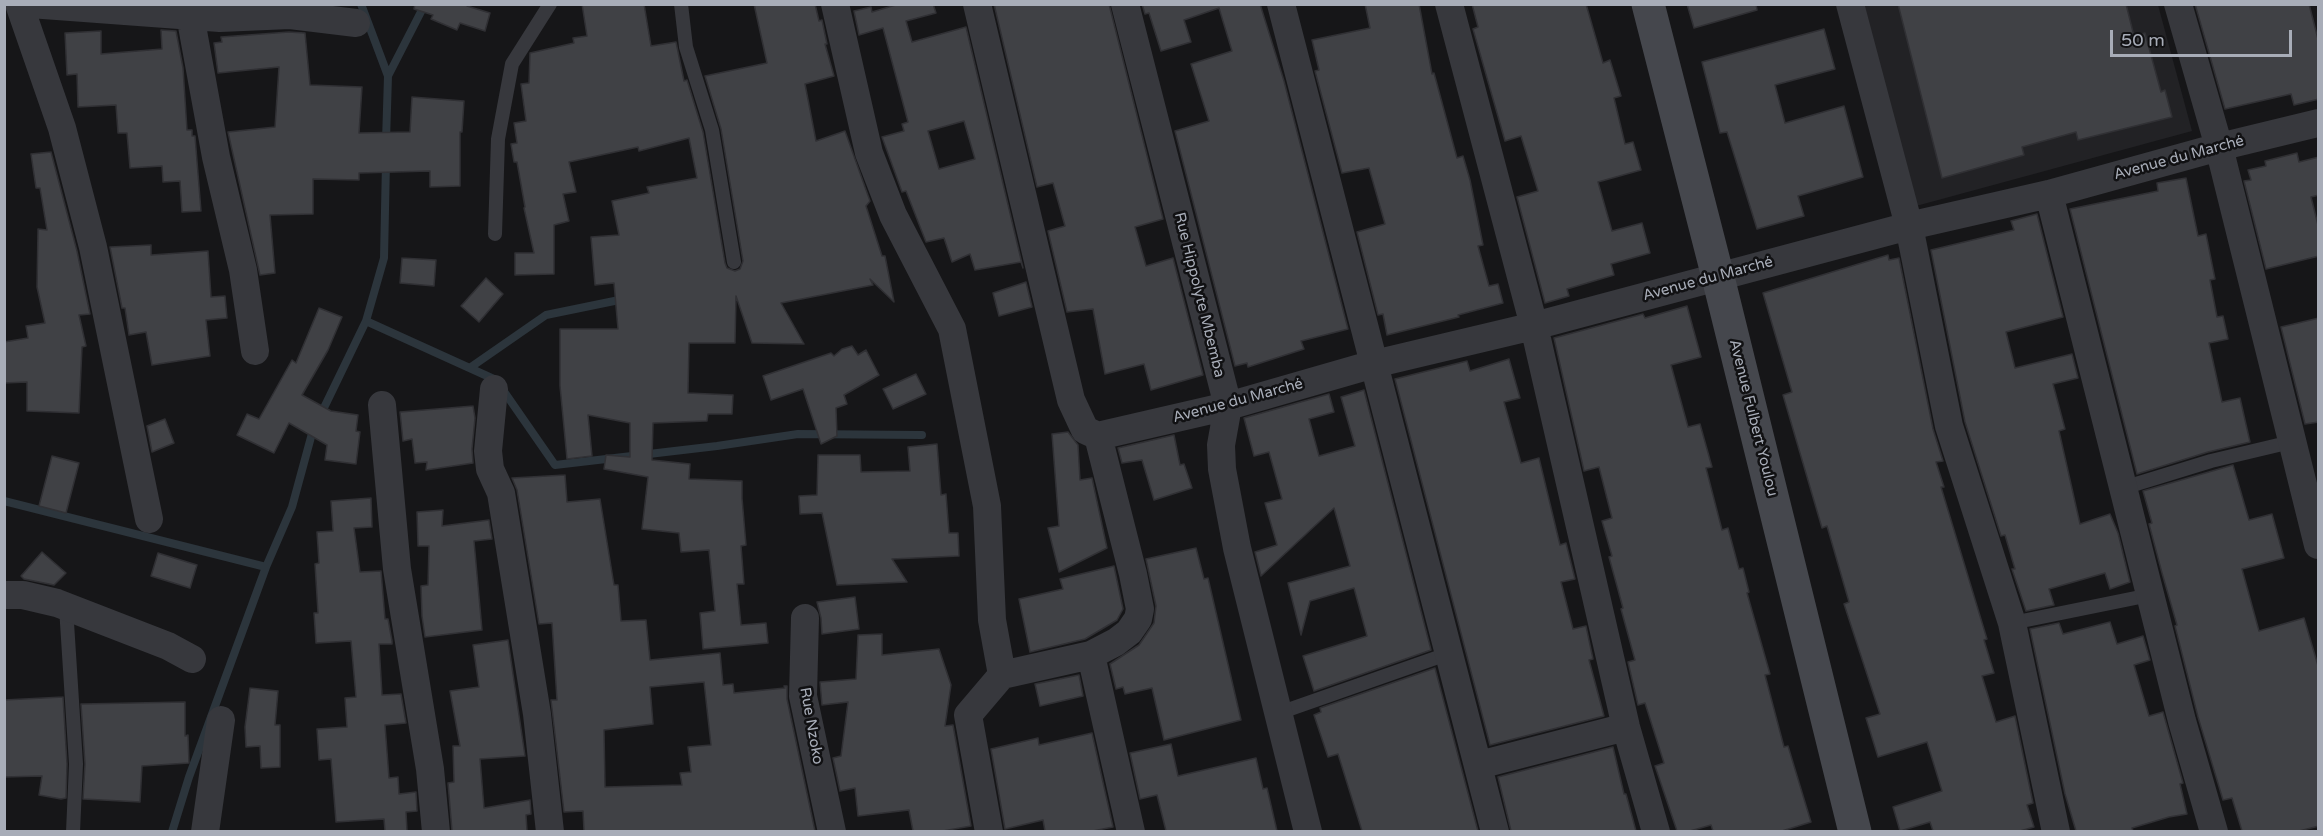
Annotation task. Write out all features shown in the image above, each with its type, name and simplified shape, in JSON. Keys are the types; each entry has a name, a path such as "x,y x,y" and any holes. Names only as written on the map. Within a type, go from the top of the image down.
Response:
{"main road":[{"name":"Avenue Fulbert Youlou","path":"1648,4 1855,831"}],"street":[{"path":"19,4 62,128 90,236 149,519"},
{"path":"30,4 189,10 220,18 290,15 356,23"},
{"path":"835,4 869,153 893,215 952,329 987,506 992,620 1002,675"},
{"path":"977,4 1071,400 1085,430 1098,436 1140,609 1138,619 1129,632 1116,642 1091,655 1002,675 968,715 983,830"},
{"name":"Rue Hippolyte Mbemba","path":"1125,4 1228,406 1221,445 1222,469 1237,548 1308,831"},
{"path":"1281,4 1495,831"},
{"path":"1449,4 1534,326 1626,727 1656,831"},
{"path":"1850,4 1910,226 1948,426 2012,623 2055,831"},
{"path":"2178,4 2219,147 2291,442 2319,545"},
{"path":"189,10 216,157 243,270 255,351"},
{"name":"Avenue du Marché","path":"1098,436 1228,406 1374,364 1534,326 1910,226 2049,194 2219,147 2319,123"},
{"path":"2049,194 2182,721 2214,831"},
{"path":"494,389 488,451 490,470 501,493 505,517 537,714 550,831"},
{"path":"382,405 397,568 430,769 436,831"},
{"path":"4,595 23,595 66,607 168,646 192,659"},
{"name":"Rue Nzoko","path":"805,618 803,696 832,831"},
{"path":"1091,655 1131,831"},
{"path":"205,831 221,720"},
{"path":"1479,765 1626,727"}],"lane":[{"path":"495,234 498,139 513,64 550,4"},
{"path":"681,4 686,47 712,130 734,262"},
{"path":"2123,488 2211,461 2291,442"},
{"path":"2012,623 2150,595"},
{"path":"66,607 76,764 74,831"},
{"path":"1279,714 1450,654"}],"shaded area":[{"path":"1850,5 2158,5 2192,131 1905,209"}],"building":[{"path":"415,4 468,4 467,6 490,13 485,31 460,23 457,30 431,19 433,15 414,9"},
{"path":"582,4 644,4 651,46 676,42 684,81 687,80 703,132 725,263 727,268 735,271 740,269 743,261 721,129 705,76 767,63 754,4 815,4 819,21 822,20 827,44 825,44 834,76 805,84 816,141 845,131 870,201 866,206 882,256 885,256 894,302 870,279 873,285 781,303 804,344 752,343 736,296 735,343 689,343 688,393 733,395 732,414 708,414 707,421 653,423 652,460 690,464 689,479 742,481 746,545 741,546 744,584 737,584 741,625 766,623 768,643 703,649 700,613 715,611 709,550 681,552 679,533 642,529 648,477 604,469 606,455 630,457 630,423 588,415 592,456 567,459 560,386 560,329 618,329 614,283 595,285 591,237 619,235 612,201 649,193 647,187 697,178 689,138 639,151 638,147 569,162 576,192 563,194 569,221 554,225 554,274 515,275 515,253 534,253 517,162 514,162 511,144 517,143 514,123 526,121 521,84 529,83 530,53 574,43 573,38 587,36"},
{"path":"899,4 933,4 936,13 906,21 912,42 966,27 1023,268 1021,262 975,270 970,254 952,262 944,238 926,242 906,191 902,192 882,137 904,131 902,124 908,122 883,28 859,35 854,11 871,7 872,12","holes":["964,121 975,159 939,169 928,131"]},
{"path":"994,4 1109,4 1163,219 1135,227 1146,266 1173,258 1203,375 1151,390 1144,364 1105,374 1093,309 1067,312 1048,231 1065,226 1053,183 1037,187"},
{"path":"1142,4 1260,4 1284,81 1348,329 1301,341 1304,349 1248,367 1247,363 1235,366 1175,131 1209,121 1191,64 1232,51 1219,8 1184,20 1191,42 1161,51 1149,13 1145,14"},
{"path":"1365,4 1419,4 1432,74 1434,73 1457,158 1463,156 1470,180 1483,245 1478,246 1489,286 1498,284 1503,303 1387,335 1383,314 1378,315 1357,232 1385,224 1369,168 1342,173 1315,71 1319,70 1312,40 1370,28"},
{"path":"1472,4 1586,4 1603,63 1610,60 1621,96 1614,98 1625,144 1633,142 1641,170 1598,182 1612,231 1642,223 1650,253 1611,264 1614,275 1567,289 1569,296 1545,303 1517,197 1538,191 1521,136 1505,141 1473,29 1478,27"},
{"path":"1687,4 1756,4 1757,10 1694,28"},
{"path":"1898,4 2126,4 2134,36 2145,33 2161,92 2165,90 2172,117 2078,140 2076,132 2022,147 2024,155 1942,178"},
{"path":"2195,4 2309,4 2319,43 2319,99 2294,105 2291,94 2225,109"},
{"path":"1824,29 1835,69 1775,85 1785,123 1844,106 1863,177 1798,196 1804,216 1757,229 1727,132 1720,133 1702,62"},
{"path":"161,30 176,31 183,68 187,130 192,130 192,136 195,136 201,211 182,212 180,181 163,182 162,166 130,168 127,133 118,133 116,105 78,107 77,74 67,75 65,33 101,31 101,54 162,49"},
{"path":"305,33 310,85 362,87 359,133 410,132 412,97 464,101 462,132 460,132 460,186 430,187 430,171 359,173 359,180 313,179 313,214 270,215 275,273 260,275 228,132 275,127 279,67 218,73 214,43 222,42 221,37"},
{"path":"51,152 77,251 90,314 79,315 86,346 82,347 79,413 27,411 27,382 4,383 4,342 28,338 26,326 45,323 37,287 38,229 47,230 40,188 36,188 31,154"},
{"path":"2297,153 2299,162 2319,157 2319,195 2311,197 2319,229 2319,256 2266,269 2244,181 2251,180 2248,170 2266,166 2265,161"},
{"path":"2186,178 2198,236 2206,234 2215,279 2210,280 2217,317 2223,316 2228,339 2209,343 2222,402 2240,398 2250,442 2208,452 2137,474 2070,209 2158,191 2157,183"},
{"path":"2037,214 2063,317 2006,332 2015,368 2072,354 2078,378 2053,384 2065,429 2059,431 2080,524 2110,514 2118,533 2130,582 2110,589 2105,573 2049,589 2054,605 2026,611 2012,569 2015,569 2005,535 2001,536 1965,422 1931,250 2014,230 2011,221"},
{"path":"151,245 151,255 208,251 211,297 225,296 227,318 206,320 210,356 152,365 146,332 129,335 110,247"},
{"path":"1888,255 1889,260 1899,258 1933,429 1943,461 1936,462 1944,487 1941,487 1987,639 1984,640 1994,673 1982,676 1996,722 2015,716 2033,803 2027,805 2034,827 2020,831 1933,831 1930,822 1900,831 1893,807 1942,791 1927,742 1878,757 1866,718 1880,714 1844,604 1849,602 1827,526 1822,528 1783,395 1792,392 1763,293"},
{"path":"402,258 436,260 434,286 400,283"},
{"path":"486,278 503,294 479,322 461,306"},
{"path":"1026,282 1032,307 999,316 993,293"},
{"path":"1687,306 1701,357 1671,365 1688,427 1700,424 1712,467 1706,468 1722,530 1728,528 1739,569 1743,568 1749,592 1747,593 1770,674 1765,675 1784,747 1788,746 1811,822 1782,831 1713,831 1711,825 1690,831 1677,831 1655,766 1664,763 1645,703 1638,705 1628,662 1635,660 1621,609 1623,608 1609,557 1612,556 1602,521 1612,518 1599,467 1584,471 1554,338 1643,314 1645,318"},
{"path":"319,308 342,317 328,350 302,395 331,411 358,415 356,431 360,432 356,464 325,460 327,445 289,423 274,453 237,435 247,414 259,419 292,360 296,363"},
{"path":"2319,318 2319,422 2305,424 2281,327"},
{"path":"852,346 858,355 866,350 879,375 844,395 847,404 836,408 837,436 821,444 803,389 771,400 763,376 831,353 834,356 842,349"},
{"path":"1509,359 1520,398 1504,402 1521,463 1539,458 1560,545 1566,543 1575,579 1561,582 1573,629 1586,626 1593,659 1589,660 1604,716 1490,745 1395,379 1467,361 1470,371"},
{"path":"916,374 926,394 893,409 883,389"},
{"path":"1364,390 1431,650 1314,691 1303,656 1367,636 1354,588 1310,601 1301,635 1288,583 1350,566 1334,508 1261,576 1255,552 1277,545 1265,503 1282,499 1269,452 1254,456 1244,418 1329,394 1334,412 1309,419 1319,456 1355,446 1341,397"},
{"path":"473,406 475,418 473,463 426,470 427,462 415,463 412,439 403,441 400,412"},
{"path":"165,419 174,443 152,452 147,426"},
{"path":"1068,432 1078,445 1080,480 1092,478 1107,548 1059,572 1048,528 1059,526 1052,434"},
{"path":"1174,435 1180,465 1184,464 1192,488 1154,500 1142,460 1122,463 1118,448"},
{"path":"937,444 941,495 946,494 949,533 958,533 959,556 892,559 907,582 837,585 822,513 800,514 799,496 817,495 818,455 860,455 861,472 910,471 908,447"},
{"path":"52,456 79,463 66,513 39,506"},
{"path":"2233,465 2249,520 2272,514 2284,558 2242,569 2259,631 2304,618 2319,669 2319,826 2299,831 2242,831 2232,798 2223,800 2198,717 2175,626 2177,625 2149,524 2152,523 2143,491"},
{"path":"565,475 567,502 600,499 614,585 618,585 621,621 646,620 650,660 720,653 723,685 733,684 734,693 787,686 787,699 815,831 584,831 583,811 564,812 551,700 557,700 552,623 539,624 517,490 512,478","holes":["704,682 711,745 688,747 691,772 680,773 682,785 605,787 604,730 653,724 650,687"]},
{"path":"371,498 372,527 354,528 360,572 381,571 385,619 388,619 392,641 392,644 379,644 382,695 401,694 406,723 385,725 389,778 398,777 399,794 416,792 417,811 406,812 407,831 385,831 384,819 336,822 331,759 319,760 317,729 347,727 345,698 356,697 351,641 316,643 314,613 318,613 315,564 319,563 317,532 333,531 331,501"},
{"path":"443,510 442,526 489,520 492,539 474,541 482,630 425,637 421,586 428,585 429,546 418,546 417,512"},
{"path":"1196,548 1204,579 1208,578 1241,720 1164,740 1152,688 1125,694 1123,687 1116,689 1110,664 1139,645 1154,623 1156,606 1146,559"},
{"path":"42,552 66,573 54,585 24,579 21,576"},
{"path":"158,553 197,565 190,588 151,576"},
{"path":"1114,566 1123,609 1117,620 1085,639 1030,652 1019,599 1063,589 1060,579"},
{"path":"855,597 859,629 822,634 817,602"},
{"path":"2110,622 2117,644 2143,636 2150,660 2134,665 2149,716 2163,712 2183,783 2180,784 2187,814 2132,828 2133,831 2076,831 2065,794 2030,629 2059,623 2063,634"},
{"path":"882,634 882,655 939,649 951,685 945,726 953,725 971,826 943,831 913,831 909,810 858,816 855,788 840,791 833,758 841,756 848,702 822,705 820,682 856,679 858,635"},
{"path":"508,640 525,756 480,759 484,808 530,800 531,814 526,815 527,831 452,831 448,783 454,782 453,746 460,746 450,691 479,687 473,645"},
{"path":"1435,668 1478,831 1362,831 1338,754 1328,757 1314,715 1321,712 1320,708"},
{"path":"1079,675 1083,696 1040,706 1035,684"},
{"path":"250,688 278,691 275,725 280,725 280,767 261,768 260,746 246,747 245,727"},
{"path":"63,697 67,764 66,798 61,799 39,795 42,776 4,777 4,700"},
{"path":"185,702 185,736 188,735 189,763 142,766 140,802 83,799 85,764 81,704"},
{"path":"1092,733 1113,827 1093,831 1045,831 1043,820 1005,829 991,749 1038,738 1039,745"},
{"path":"1171,744 1178,776 1256,758 1263,789 1267,788 1277,831 1166,831 1157,795 1140,799 1130,753"},
{"path":"1613,747 1624,794 1626,794 1636,831 1511,831 1498,777"}],"waterway":[{"path":"361,4 388,76"},
{"path":"386,141 388,76 425,4"},
{"path":"320,416 366,321 384,258 386,162"},
{"path":"471,367 546,315 624,299"},
{"path":"366,321 496,380"},
{"path":"503,390 555,465 798,434 922,435"},
{"path":"172,832 189,777 266,567 292,507 314,426"},
{"path":"4,501 266,567"}]}
